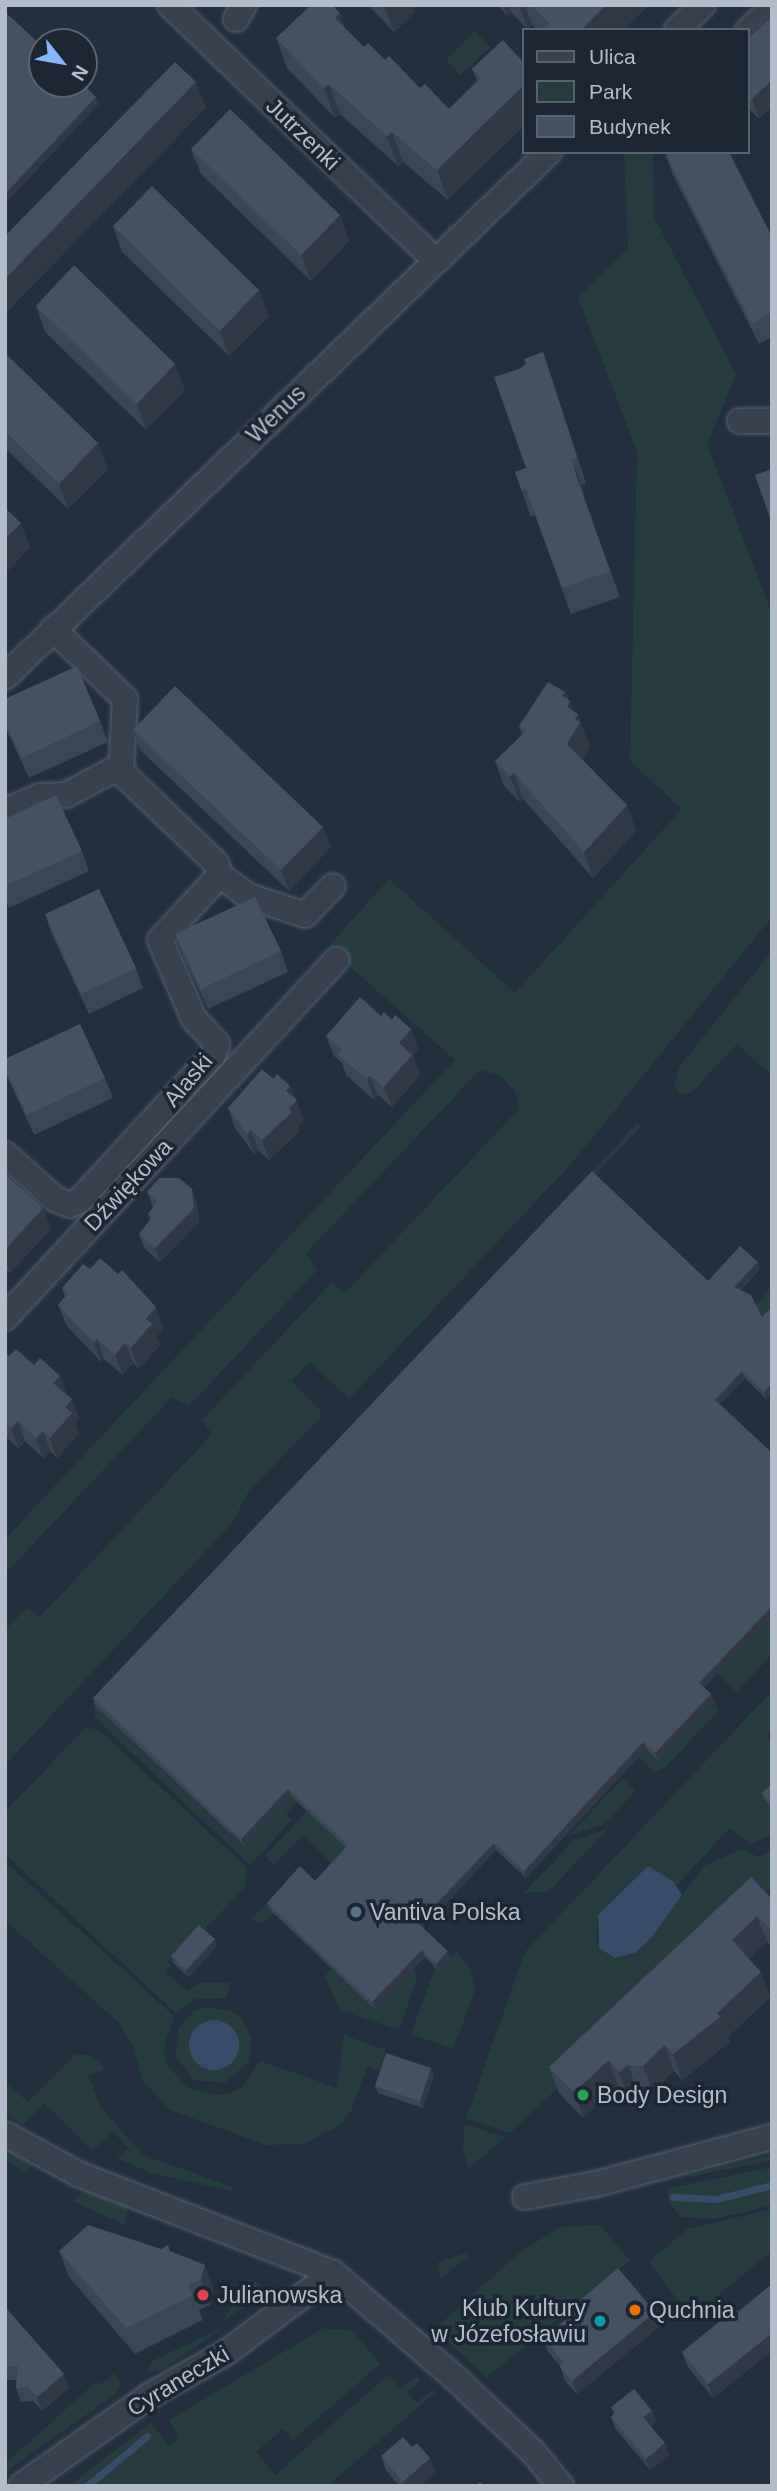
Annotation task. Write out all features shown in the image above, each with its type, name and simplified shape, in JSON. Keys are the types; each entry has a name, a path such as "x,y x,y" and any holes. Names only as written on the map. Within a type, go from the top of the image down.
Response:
{"street":[{"name":"Jutrzenki","path":"170,5 436,261"},
{"path":"679,28 703,5"},
{"path":"749,30 772,8"},
{"name":"Wenus","path":"5,677 547,154"},
{"path":"740,421 772,421"},
{"path":"52,629 125,699 121,772"},
{"path":"5,811 40,796 66,795 111,771 121,772 216,863 220,874 248,896 306,915 332,886"},
{"name":"Alaski","path":"5,1154 55,1199 70,1205 79,1202 213,1055 217,1044 194,1018 160,940 220,874"},
{"name":"Dźwiękowa","path":"5,1318 336,960"},
{"path":"5,2134 78,2174 333,2273 463,2385 534,2453 561,2486"},
{"path":"525,2197 596,2184 772,2137"},
{"name":"Cyraneczki","path":"21,2486 149,2396 227,2352 333,2273"}],"green space":[{"path":"475,31 490,47 460,75 446,60"},
{"path":"624,154 653,154 654,217 736,374 707,444 772,614 772,917 572,1163 349,1399 310,1362 291,1381 320,1409 321,1417 248,1492 233,1522 5,1765 5,1630 27,1608 40,1617 212,1434 202,1420 331,1283 345,1293 520,1108 514,1089 499,1075 480,1070 306,1253 317,1270 189,1406 172,1397 5,1574 5,1539 455,1060 328,947 389,879 515,993 682,809 630,761 637,452 578,297 628,248"},
{"path":"772,951 772,1076 737,1044 692,1092 681,1095 674,1084 680,1066"},
{"path":"637,1123 641,1127 594,1177 590,1174"},
{"path":"772,1286 772,1316 768,1320 754,1307"},
{"path":"772,1615 772,1654 737,1692 717,1674"},
{"path":"772,1691 772,1726 767,1736 772,1746 772,1793 764,1800 772,1808 772,1834 751,1844 730,1828 677,1885 648,1866 598,1915 596,1940 604,1952 682,1895 704,1866 741,1849 759,1857 772,1849 772,1886 510,2133 466,2119 525,1952"},
{"path":"714,1701 718,1711 665,1768 655,1772 638,1757 646,1749 657,1760"},
{"path":"95,1706 243,1846 291,1796 297,1802 286,1814 292,1820 250,1865 95,1718"},
{"path":"85,1728 98,1729 247,1868 244,1888 205,1929 201,1926 168,1962 171,1965 166,1972 187,1991 201,1982 230,1983 226,1998 195,1999 176,2013 5,1854 5,1812"},
{"path":"623,1778 635,1791 605,1824 568,1836"},
{"path":"307,1811 353,1854 336,1868 303,1835 274,1865 265,1856"},
{"path":"608,1829 548,1892 524,1893 574,1840"},
{"path":"5,1862 174,2016 163,2050 168,2066 188,2088 215,2095 229,2093 243,2087 260,2061 337,2088 344,2035 386,2050 379,2071 367,2067 352,2109 340,2125 303,2144 266,2145 170,2110 142,2080 134,2049 119,2023 5,1920"},
{"path":"277,1892 282,1897 274,1913 262,1924 251,1920"},
{"path":"456,1952 470,1968 475,1990 453,2049 411,2034 435,1968 439,1971"},
{"path":"413,1965 417,1978 399,2030 340,2010 325,1976 332,1968"},
{"path":"205,2007 229,2010 240,2016 251,2037 249,2061 225,2083 194,2080 175,2056 179,2027 194,2011"},
{"path":"75,2055 89,2055 101,2063 104,2070 88,2075 100,2106 143,2155 233,2187 231,2191 151,2173 117,2158 129,2148 113,2132 92,2151 45,2103 22,2125 5,2113 5,2082 28,2102"},
{"path":"465,2124 505,2137 469,2169 463,2150"},
{"path":"5,2149 32,2165 26,2174 5,2159"},
{"path":"772,2155 772,2160 689,2177 689,2175"},
{"path":"772,2167 772,2205 715,2219 681,2217 670,2204 667,2189"},
{"path":"84,2190 128,2206 125,2225 73,2201"},
{"path":"772,2209 772,2251 691,2318 649,2262 687,2229"},
{"path":"600,2225 630,2260 486,2378 435,2329 519,2253 560,2227"},
{"path":"466,2253 468,2257 441,2278 437,2263"},
{"path":"247,2278 261,2285 264,2294 223,2321"},
{"path":"226,2326 162,2370 148,2372 152,2361"},
{"path":"324,2328 353,2331 380,2364 293,2440 283,2429 256,2452 275,2475 389,2374 401,2389 416,2376 421,2380 407,2392 417,2403 432,2390 435,2393 332,2482 335,2486 69,2486 151,2423 169,2446 179,2438 169,2420"},
{"path":"115,2373 121,2382 116,2394 5,2472 5,2464 96,2382 100,2385"}],"water":[{"path":"648,1866 674,1882 682,1895 651,1938 635,1953 615,1958 599,1948 598,1915"},
{"path":"204,2021 224,2021 238,2035 238,2055 224,2069 204,2069 190,2055 190,2035"}],"building":[{"path":"311,5 332,5 340,13 335,18 364,47 368,43 385,60 389,56 420,88 425,84 449,109 481,78 472,69 503,40 522,61 522,87 437,170 392,132 387,136 329,84 324,88 276,38"},
{"path":"531,5 606,5 583,28 546,28 550,24"},
{"path":"5,12 28,33 28,98 95,98 5,194"},
{"path":"770,19 772,21 772,80 752,99 749,97 749,38"},
{"path":"175,62 196,82 5,279 5,236"},
{"path":"230,109 340,215 301,255 191,149"},
{"path":"730,154 772,237 772,312 752,324 666,155"},
{"path":"152,186 259,290 220,331 113,226"},
{"path":"74,265 175,364 137,404 36,306"},
{"path":"543,352 577,457 572,459 575,472 610,571 562,588 526,489 522,491 515,472 526,468 494,377 519,369 526,364 524,359"},
{"path":"5,353 98,443 59,484 5,431"},
{"path":"772,469 772,524 755,475"},
{"path":"5,508 21,523 5,539"},
{"path":"77,666 100,721 22,758 5,722 5,699"},
{"path":"548,682 565,692 562,696 570,701 567,707 578,714 575,719 580,722 567,744 627,805 584,852 514,773 510,776 495,761 526,731 519,726"},
{"path":"175,686 323,827 281,870 133,730"},
{"path":"56,795 82,851 5,886 5,819"},
{"path":"99,889 136,968 81,994 45,914"},
{"path":"255,897 281,951 201,989 175,934"},
{"path":"360,997 381,1016 384,1012 392,1020 395,1015 411,1029 399,1043 412,1055 384,1087 370,1075 367,1079 338,1055 342,1050 326,1036"},
{"path":"80,1024 105,1078 27,1115 5,1069 5,1059"},
{"path":"262,1069 273,1079 277,1074 290,1086 286,1091 297,1100 289,1109 292,1112 262,1140 251,1130 247,1134 228,1108"},
{"path":"592,1171 708,1281 740,1246 758,1262 734,1287 751,1295 762,1317 772,1307 772,1383 764,1392 742,1371 715,1400 772,1453 772,1606 699,1683 711,1694 655,1753 643,1742 524,1871 494,1843 418,1923 448,1951 436,1964 422,1950 372,2002 267,1903 300,1866 315,1881 348,1845 288,1789 241,1839 93,1698"},
{"path":"5,1174 43,1208 5,1250"},
{"path":"159,1178 179,1178 192,1189 194,1208 155,1248 139,1234 152,1217 148,1214 158,1201 147,1192"},
{"path":"100,1258 118,1274 122,1270 156,1307 146,1319 152,1324 131,1348 125,1343 115,1355 97,1339 94,1342 58,1305 68,1293 62,1288 83,1264 90,1269"},
{"path":"16,1349 34,1365 40,1358 60,1376 53,1383 72,1399 65,1407 72,1413 50,1438 43,1431 36,1438 18,1421 11,1428 5,1423 5,1352 9,1356"},
{"path":"772,1784 772,1804 762,1793"},
{"path":"751,1877 772,1899 772,1931 757,1916 732,1940 761,1972 717,2013 720,2017 673,2054 665,2045 643,2066 628,2065 619,2072 609,2060 574,2092 549,2067"},
{"path":"199,1925 215,1939 186,1970 171,1956"},
{"path":"386,2053 431,2068 420,2101 375,2086"},
{"path":"88,2225 161,2249 168,2245 170,2251 205,2265 201,2279 188,2285 193,2295 126,2328 59,2251"},
{"path":"618,2268 655,2312 572,2381 560,2367 564,2363 543,2338 581,2307 578,2302"},
{"path":"772,2284 772,2333 708,2384 682,2352 735,2309 738,2312"},
{"path":"5,2307 64,2374 37,2397 28,2387 16,2388 18,2366 5,2366"},
{"path":"634,2389 652,2411 643,2417 665,2443 646,2459 611,2417 615,2412 611,2407"},
{"path":"403,2437 412,2447 417,2443 430,2458 403,2482 381,2456"}],"waterway":[{"path":"673,2197 716,2199 772,2185"},
{"path":"87,2486 147,2436"}],"place":[{"name":"Vantiva Polska","path":"356,1912"},
{"name":"Body Design","path":"583,2095"},
{"name":"Julianowska","path":"203,2295"},
{"name":"Quchnia","path":"635,2310"},
{"name":"Klub Kultury w Józefosławiu","path":"600,2321"}]}
